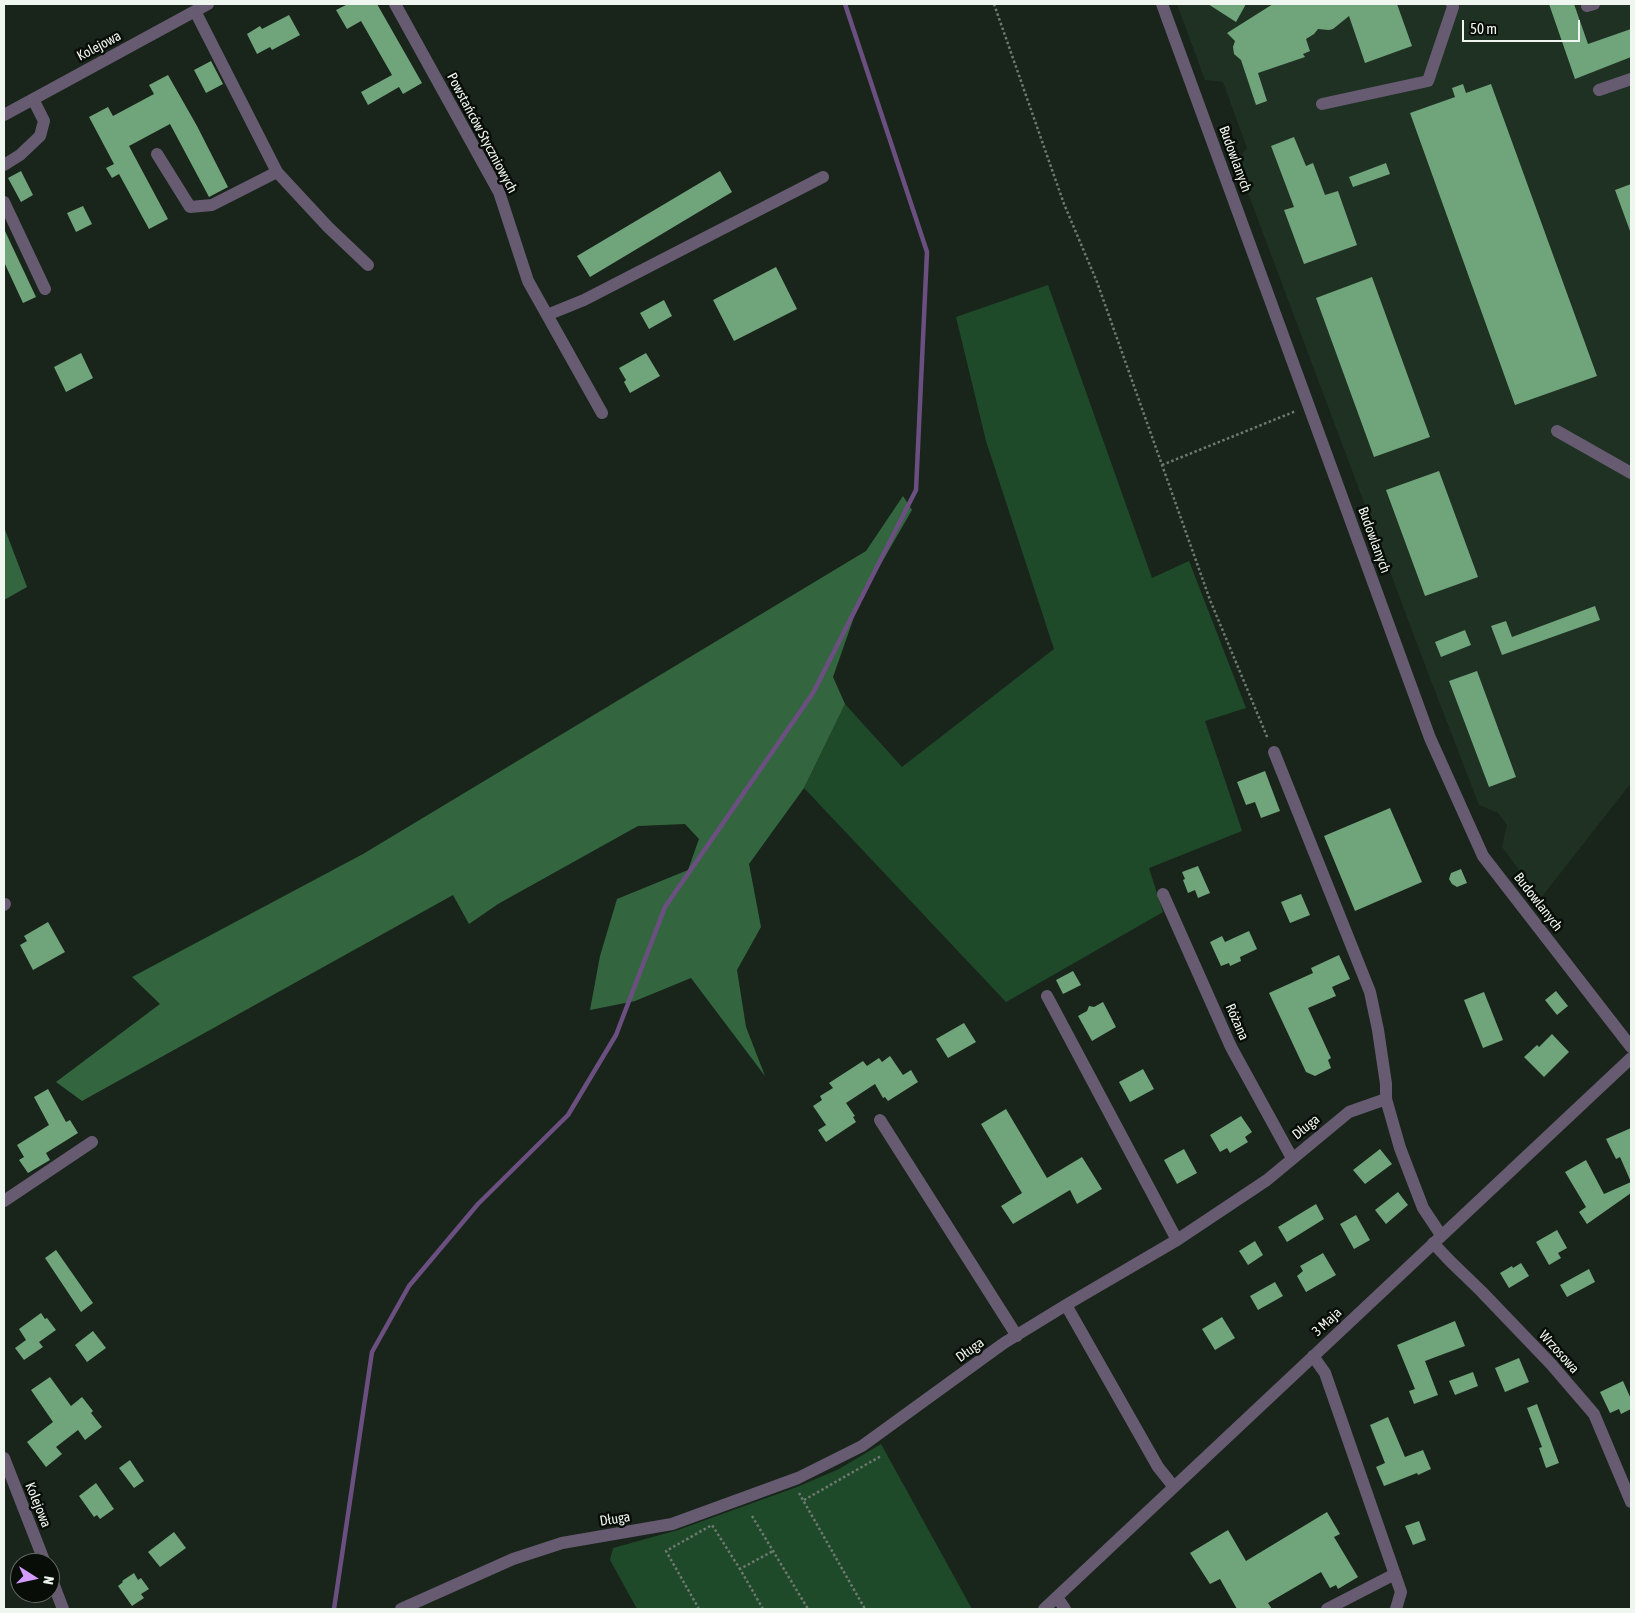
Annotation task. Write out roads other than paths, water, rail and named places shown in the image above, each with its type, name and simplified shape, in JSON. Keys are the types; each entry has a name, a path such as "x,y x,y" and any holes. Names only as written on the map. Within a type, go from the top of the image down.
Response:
{"street":[{"name":"Kolejowa","path":"4,115 208,4"},
{"name":"Powstańców Styczniowych","path":"395,4 499,192 528,281 602,413"},
{"name":"Budowlanych","path":"1162,4 1430,738 1483,856 1631,1047"},
{"path":"1322,104 1428,81 1453,7 1452,4"},
{"path":"195,11 277,172 328,227 368,265"},
{"path":"1599,90 1631,79"},
{"path":"4,165 20,155 40,136 44,121 33,99"},
{"path":"157,154 190,207 212,206 277,172"},
{"path":"547,315 584,300 823,177"},
{"path":"4,202 46,289"},
{"path":"1558,431 1631,473"},
{"path":"1274,752 1370,992 1378,1030 1386,1084 1386,1099 1400,1148 1437,1239"},
{"name":"Różana","path":"1163,894 1231,1047 1292,1158"},
{"path":"1047,996 1177,1240"},
{"name":"3 Maja","path":"1044,1609 1631,1058"},
{"name":"Długa","path":"401,1609 513,1559 546,1548 562,1543 672,1524 792,1481 862,1446 1017,1336 1177,1240 1267,1180 1349,1112 1386,1099"},
{"path":"880,1120 1017,1336"},
{"path":"4,1201 92,1142"},
{"name":"Wrzosowa","path":"1437,1239 1450,1261 1551,1364 1594,1414 1631,1502"},
{"path":"1066,1305 1158,1467 1174,1487"},
{"path":"1313,1356 1325,1373 1401,1592 1396,1609"},
{"name":"Kolejowa","path":"5,1462 41,1553"},
{"path":"1327,1609 1395,1574"},
{"path":"1057,1597 1065,1609"}],"waterway":[{"path":"334,1609 372,1352 409,1286 478,1204 568,1115 616,1035 665,907 813,693 916,490 927,252 845,4"}]}
